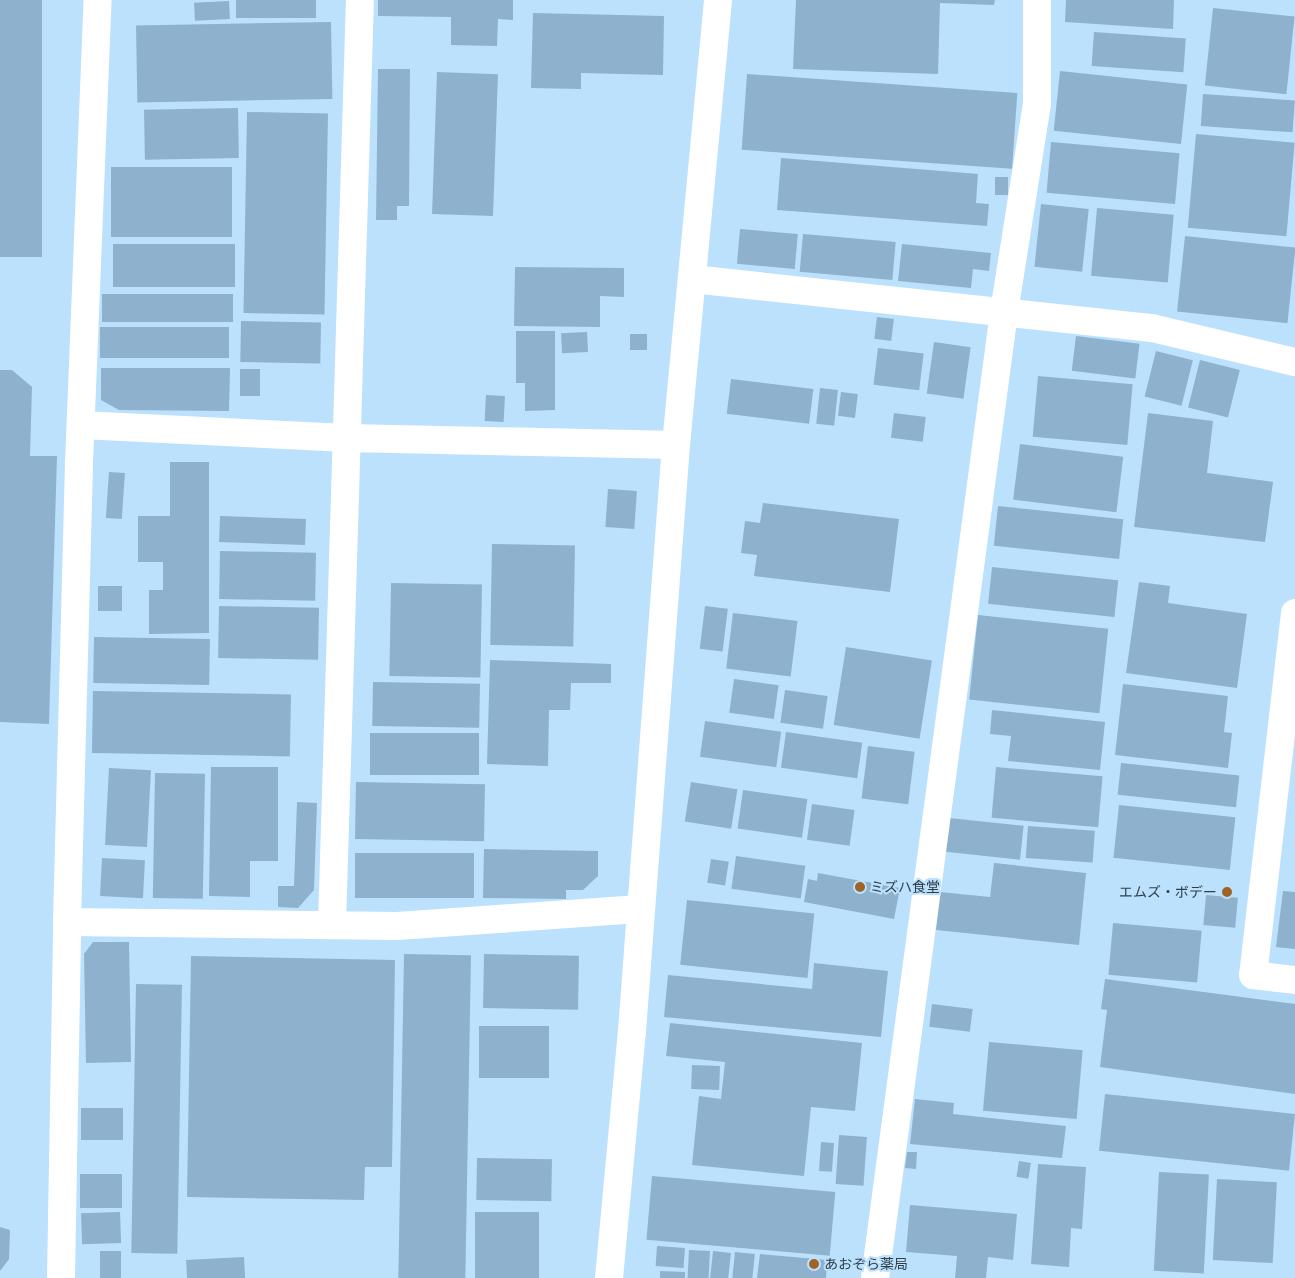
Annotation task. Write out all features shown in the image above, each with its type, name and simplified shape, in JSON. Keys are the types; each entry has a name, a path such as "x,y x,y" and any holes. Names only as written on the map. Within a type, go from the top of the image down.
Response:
{"street":[{"path":"61,1278 67,922 81,425 98,0"},
{"path":"332,925 360,0"},
{"path":"609,1278 632,1031 639,909 676,445 718,0"},
{"path":"875,1278 1004,312 1038,102 1037,0"},
{"path":"692,279 1152,328 1295,362"},
{"path":"81,425 347,438 676,445"},
{"path":"1295,613 1253,975 1295,980"},
{"path":"67,922 396,926 639,909"}],"building":[{"path":"0,0 42,0 42,257 0,257"},
{"path":"236,0 316,0 316,18 236,18"},
{"path":"378,0 513,0 513,20 498,19 497,46 451,45 451,17 378,16"},
{"path":"796,0 995,0 994,5 940,3 938,74 793,69"},
{"path":"1066,0 1174,0 1173,29 1065,22"},
{"path":"229,1 230,19 195,21 194,3"},
{"path":"1213,8 1295,17 1286,94 1205,86"},
{"path":"533,13 664,16 663,75 581,73 581,89 531,88"},
{"path":"331,22 332,99 137,102 136,25"},
{"path":"1094,32 1186,38 1183,72 1092,66"},
{"path":"378,69 410,69 409,206 397,206 397,220 376,220"},
{"path":"1060,71 1187,84 1181,144 1054,131"},
{"path":"437,72 498,74 493,216 432,214"},
{"path":"747,74 1017,93 1012,169 742,150"},
{"path":"1203,94 1295,100 1293,132 1201,126"},
{"path":"238,108 239,158 145,160 144,110"},
{"path":"247,112 328,113 324,314 243,313"},
{"path":"1196,134 1295,143 1286,236 1188,228"},
{"path":"1051,142 1180,153 1175,204 1047,193"},
{"path":"781,158 978,174 976,203 989,204 987,226 777,210"},
{"path":"111,167 232,167 232,237 111,237"},
{"path":"995,177 1008,177 1008,195 995,195"},
{"path":"1041,204 1089,209 1082,272 1034,267"},
{"path":"1097,208 1174,215 1168,282 1091,276"},
{"path":"740,229 798,234 795,269 737,264"},
{"path":"803,234 896,242 892,280 800,272"},
{"path":"1185,236 1295,248 1287,323 1177,312"},
{"path":"113,244 235,244 235,287 113,287"},
{"path":"902,244 991,253 989,271 973,269 971,288 898,281"},
{"path":"515,267 624,268 624,297 600,296 600,327 514,326"},
{"path":"102,294 233,294 233,322 102,322"},
{"path":"877,317 894,319 891,341 874,339"},
{"path":"241,321 321,322 320,363 240,362"},
{"path":"100,327 229,327 229,358 100,358"},
{"path":"516,331 555,331 555,410 525,411 525,383 516,383"},
{"path":"587,332 588,352 562,353 561,333"},
{"path":"630,334 647,334 647,350 630,350"},
{"path":"1076,336 1140,344 1135,379 1072,371"},
{"path":"934,342 971,347 963,399 927,393"},
{"path":"878,348 924,354 919,390 873,385"},
{"path":"1156,351 1193,360 1182,406 1145,397"},
{"path":"1200,360 1240,370 1228,417 1188,408"},
{"path":"101,368 230,368 229,411 119,410 101,400"},
{"path":"240,369 260,369 260,396 240,396"},
{"path":"0,370 12,370 32,387 30,456 57,456 49,724 0,722"},
{"path":"1038,376 1133,384 1127,445 1033,437"},
{"path":"731,379 813,389 809,424 727,414"},
{"path":"820,388 838,390 834,426 816,424"},
{"path":"841,392 858,394 855,418 838,416"},
{"path":"486,395 505,396 504,422 485,421"},
{"path":"894,413 926,417 923,442 891,438"},
{"path":"1148,413 1213,421 1207,473 1273,482 1265,542 1134,527"},
{"path":"1020,444 1123,457 1116,512 1013,500"},
{"path":"170,462 209,462 209,633 149,634 149,590 163,590 163,562 138,562 138,516 170,516"},
{"path":"109,472 125,473 122,519 106,518"},
{"path":"608,489 637,491 634,529 605,527"},
{"path":"763,503 899,519 890,592 754,576 757,555 741,553 745,521 760,523"},
{"path":"998,506 1123,519 1119,559 994,546"},
{"path":"220,516 306,519 305,545 219,542"},
{"path":"492,544 575,545 573,646 490,645"},
{"path":"220,551 316,553 315,601 219,599"},
{"path":"992,567 1118,580 1114,617 988,604"},
{"path":"1139,582 1170,586 1168,603 1247,614 1237,688 1126,673"},
{"path":"391,583 482,585 480,678 389,676"},
{"path":"98,586 122,586 122,611 98,611"},
{"path":"219,606 319,608 318,660 218,658"},
{"path":"705,606 728,609 723,651 700,649"},
{"path":"733,613 798,621 791,677 726,669"},
{"path":"978,615 1108,629 1099,713 969,700"},
{"path":"94,637 210,639 209,685 93,683"},
{"path":"846,647 932,661 920,739 834,725"},
{"path":"490,660 611,664 611,683 571,683 570,710 549,710 548,766 487,764"},
{"path":"734,679 779,685 774,719 729,713"},
{"path":"373,682 480,684 479,728 372,726"},
{"path":"1123,684 1228,696 1224,732 1232,733 1228,768 1115,755"},
{"path":"785,690 828,696 823,729 780,723"},
{"path":"93,691 291,694 290,756 92,753"},
{"path":"992,710 1105,722 1100,770 1008,761 1011,736 990,734"},
{"path":"705,721 781,732 776,767 700,757"},
{"path":"786,732 862,743 857,778 781,768"},
{"path":"370,733 479,733 479,775 370,775"},
{"path":"868,746 915,752 908,804 862,799"},
{"path":"1121,763 1239,775 1236,807 1118,795"},
{"path":"211,767 278,767 278,861 250,861 250,897 209,896"},
{"path":"996,767 1103,776 1098,827 992,818"},
{"path":"109,768 151,770 147,847 105,845"},
{"path":"155,773 205,774 203,899 153,898"},
{"path":"356,782 485,784 484,841 355,839"},
{"path":"691,782 737,789 731,829 685,822"},
{"path":"743,790 807,799 802,838 738,829"},
{"path":"297,802 317,803 314,890 298,908 278,907 278,886 294,886"},
{"path":"812,804 855,810 850,846 807,840"},
{"path":"1119,805 1235,817 1230,870 1113,858"},
{"path":"949,818 1024,826 1020,860 945,852"},
{"path":"1028,826 1095,831 1093,863 1026,858"},
{"path":"484,849 598,851 598,876 583,890 566,890 566,899 483,898"},
{"path":"355,853 474,853 474,898 355,898"},
{"path":"736,856 805,866 801,898 731,889"},
{"path":"102,858 145,860 143,898 100,896"},
{"path":"711,859 729,862 725,886 707,883"},
{"path":"994,863 1086,873 1079,945 936,930 940,892 990,897"},
{"path":"818,873 900,888 894,919 804,902 808,879 817,881"},
{"path":"1283,891 1295,892 1295,949 1276,947"},
{"path":"1206,895 1238,898 1235,928 1203,925"},
{"path":"687,900 814,913 808,978 680,965"},
{"path":"1113,923 1202,931 1197,983 1108,975"},
{"path":"93,942 129,942 131,1062 86,1063 84,954"},
{"path":"404,954 471,955 465,1278 398,1278"},
{"path":"484,954 579,956 578,1010 483,1008"},
{"path":"191,956 395,960 392,1167 365,1167 364,1200 187,1197"},
{"path":"814,963 888,971 881,1037 664,1017 668,975 812,989"},
{"path":"1105,979 1295,1004 1295,1094 1100,1067 1107,1010 1101,1009"},
{"path":"136,984 182,985 177,1254 131,1253"},
{"path":"932,1004 973,1009 970,1032 929,1027"},
{"path":"670,1023 862,1043 855,1111 811,1107 804,1176 692,1165 699,1096 721,1099 725,1062 666,1056"},
{"path":"479,1026 549,1026 549,1078 479,1078"},
{"path":"989,1042 1083,1050 1077,1119 983,1111"},
{"path":"692,1065 720,1066 719,1090 691,1089"},
{"path":"1105,1094 1295,1114 1289,1171 1099,1151"},
{"path":"915,1099 954,1103 953,1114 1066,1126 1062,1158 910,1144"},
{"path":"81,1108 123,1108 123,1140 81,1140"},
{"path":"839,1135 867,1137 864,1186 836,1184"},
{"path":"821,1142 834,1143 832,1172 819,1171"},
{"path":"907,1152 917,1152 916,1169 905,1168"},
{"path":"477,1158 552,1159 551,1201 476,1200"},
{"path":"1019,1161 1031,1163 1028,1179 1016,1177"},
{"path":"1038,1164 1086,1167 1082,1229 1071,1228 1069,1267 1031,1264"},
{"path":"1159,1172 1209,1175 1204,1273 1154,1271"},
{"path":"80,1174 122,1174 122,1208 80,1208"},
{"path":"652,1176 835,1192 830,1256 646,1240"},
{"path":"1217,1179 1277,1182 1273,1263 1213,1260"},
{"path":"910,1205 1017,1214 1013,1260 988,1257 986,1278 955,1278 957,1256 906,1252"},
{"path":"120,1212 121,1243 82,1244 81,1213"},
{"path":"475,1212 539,1212 539,1278 475,1278"},
{"path":"0,1227 10,1230 9,1259 0,1271"},
{"path":"657,1246 685,1248 684,1268 656,1266"},
{"path":"689,1250 710,1251 709,1278 688,1278"},
{"path":"100,1251 121,1251 121,1278 100,1278"},
{"path":"713,1251 731,1253 728,1278 710,1278"},
{"path":"735,1252 755,1254 752,1278 732,1278"},
{"path":"760,1254 827,1260 826,1278 757,1278"},
{"path":"244,1257 245,1278 187,1278 186,1260"},
{"path":"660,1271 685,1272 685,1278 660,1278"}],"place":[{"name":"ミズハ食堂","path":"860,887"},
{"name":"エムズ・ボデー","path":"1227,892"},
{"name":"あおぞら薬局","path":"814,1264"}]}
